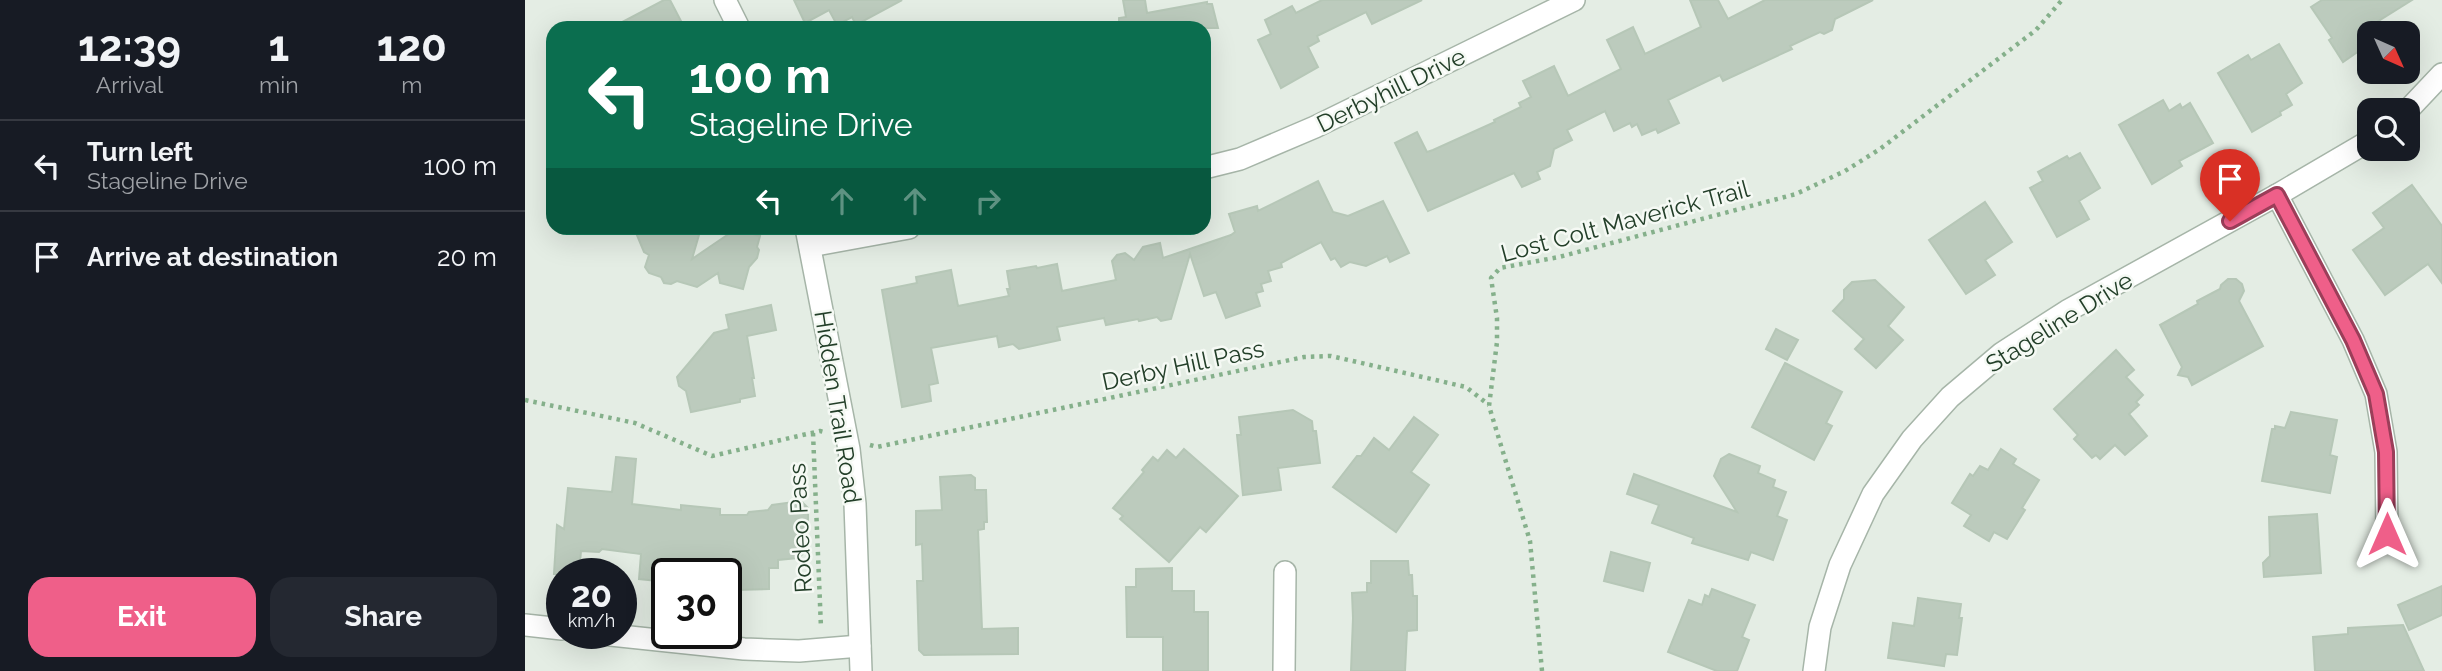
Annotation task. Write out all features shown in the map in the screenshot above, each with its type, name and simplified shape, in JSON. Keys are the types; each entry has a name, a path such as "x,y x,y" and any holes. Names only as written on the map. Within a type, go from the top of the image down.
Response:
{"street":[{"path":"725,0 736,21"},
{"name":"Derbyhill Drive","path":"1211,165 1240,159 1315,127 1574,0"},
{"path":"2419,98 2442,74"},
{"name":"Stageline Drive","path":"1814,671 1820,627 1840,565 1873,494 1912,439 1950,397 2002,353 2067,311 2357,148"},
{"path":"2277,195 2353,340 2376,394 2386,452 2387,534"},
{"path":"808,237 830,235"},
{"name":"Hidden Trail Road","path":"808,237 849,449 855,504 861,671"},
{"path":"1285,572 1285,671"},
{"path":"525,625 546,627"},
{"path":"637,638 744,649 799,650 860,646"}],"path":[{"name":"Lost Colt Maverick Trail","path":"1542,671 1530,541 1489,405 1497,318 1491,278 1500,268 1559,257 1797,194 1845,171 1880,149 2036,30 2062,0"},
{"name":"Derby Hill Pass","path":"877,447 1304,357 1331,356 1467,387 1489,405"},
{"path":"525,400 635,423 712,456 820,431"},
{"name":"Rodeo Pass","path":"813,433 821,622"}],"building":[{"path":"664,0 670,0 681,21 624,21"},
{"path":"794,0 902,0 863,21 854,21 852,17 844,21 835,21 829,10 804,21"},
{"path":"1123,0 1145,0 1147,13 1207,2 1212,4 1218,28 1211,28 1211,21 1119,21 1119,18 1126,17"},
{"path":"1322,0 1422,0 1372,24 1366,12 1317,36 1319,41 1308,47 1318,67 1281,88 1258,40 1271,34 1265,20 1292,6 1296,13"},
{"path":"1690,0 1718,0 1728,19 1765,0 1873,0 1835,19 1832,30 1824,34 1820,32 1790,46 1792,49 1723,81 1720,75 1668,100 1679,123 1658,133 1656,129 1642,135 1637,124 1632,127 1630,123 1614,131 1605,111 1567,130 1572,140 1554,149 1550,166 1537,172 1540,179 1522,187 1514,173 1428,211 1395,143 1417,132 1427,152 1495,122 1494,120 1521,107 1519,103 1531,97 1523,81 1554,66 1568,96 1621,69 1607,40 1633,27 1645,54 1701,27"},
{"path":"2322,0 2412,0 2379,21 2357,21 2357,52 2343,62 2329,40 2332,38 2311,7"},
{"path":"2279,44 2302,83 2286,94 2292,105 2280,112 2281,115 2252,132 2218,73 2248,55 2251,60"},
{"path":"2163,100 2169,111 2180,104 2182,108 2190,103 2213,143 2179,161 2182,166 2152,184 2119,125"},
{"path":"2080,153 2100,188 2079,201 2089,219 2057,237 2030,188 2043,181 2038,172 2067,156 2069,159"},
{"path":"1318,181 1333,212 1348,216 1383,201 1409,253 1390,262 1387,256 1366,266 1350,262 1341,267 1335,258 1331,260 1321,242 1281,263 1282,267 1268,271 1271,281 1261,284 1263,291 1256,293 1260,306 1226,318 1216,292 1204,296 1190,254 1171,319 1161,321 1157,317 1106,325 1104,318 1057,327 1060,340 1019,349 1013,344 999,347 997,336 931,348 938,383 929,385 931,401 902,407 882,290 917,283 916,277 951,270 958,306 1009,296 1007,271 1036,266 1057,264 1062,291 1116,280 1112,261 1117,255 1125,253 1134,260 1143,247 1160,243 1163,258 1231,235 1235,232 1229,214 1257,206 1258,211"},
{"path":"2412,185 2442,226 2442,283 2428,264 2385,295 2353,250 2384,228 2373,213"},
{"path":"1985,202 2012,242 1985,260 1995,275 1966,294 1929,240"},
{"path":"637,235 699,235 692,259 727,235 760,236 757,258 749,267 743,289 720,283 718,273 697,287 677,281 664,283 661,277 649,273 645,267 649,255 644,252"},
{"path":"2228,279 2236,279 2242,284 2244,291 2239,301 2263,346 2192,385 2188,377 2178,375 2182,367 2160,325 2198,304 2197,301 2220,289"},
{"path":"1875,280 1904,307 1888,326 1903,340 1876,368 1855,349 1864,339 1833,311 1844,299 1844,290 1852,282"},
{"path":"771,305 776,330 747,336 755,396 740,399 740,402 691,412 686,391 679,386 677,377 714,333 729,329 726,315"},
{"path":"1776,329 1798,340 1787,360 1766,349"},
{"path":"2116,350 2134,370 2126,377 2143,395 2136,402 2139,405 2129,414 2147,436 2125,455 2115,445 2100,459 2096,455 2092,458 2074,439 2078,435 2054,409"},
{"path":"1785,363 1842,392 1826,423 1832,426 1814,460 1752,427"},
{"path":"1293,410 1312,421 1320,463 1278,468 1281,490 1243,495 1237,435 1241,435 1239,417"},
{"path":"2291,412 2337,420 2330,455 2337,457 2330,493 2262,481 2272,429 2275,429 2275,426 2285,428"},
{"path":"1414,417 1438,435 1411,472 1429,485 1396,532 1333,487 1374,438 1389,450"},
{"path":"1184,449 1238,496 1206,532 1200,527 1169,562 1120,519 1123,516 1113,508 1144,472 1142,470 1153,457 1158,461 1167,450 1176,458"},
{"path":"2001,449 2016,459 2013,464 2039,480 2007,539 1994,532 1989,541 1964,526 1971,515 1952,503 1970,474 1973,476 1980,466 1988,470"},
{"path":"1729,454 1760,466 1758,473 1775,480 1773,487 1786,492 1777,516 1787,520 1773,560 1751,552 1748,560 1692,543 1694,538 1652,523 1659,505 1627,494 1634,474 1737,512 1714,476 1721,459"},
{"path":"616,457 636,459 632,504 681,510 681,505 720,509 720,515 747,515 749,512 768,510 772,505 801,501 808,508 806,551 798,558 778,560 778,568 769,568 769,589 742,590 742,558 651,558 651,580 639,579 641,554 602,549 599,552 581,551 580,558 555,558 557,525 564,529 568,488 612,492"},
{"path":"971,475 975,478 975,490 986,490 987,522 984,522 984,529 978,530 982,629 1018,628 1018,654 924,655 919,650 917,581 923,581 922,544 916,545 916,511 942,510 940,477"},
{"path":"2317,514 2321,573 2264,577 2263,563 2270,556 2269,517"},
{"path":"1611,552 1650,563 1643,591 1604,581"},
{"path":"1371,561 1408,561 1413,596 1417,596 1417,630 1407,631 1405,671 1351,671 1352,593 1367,592 1367,583 1371,583"},
{"path":"1172,568 1172,591 1194,591 1194,612 1208,612 1208,671 1163,671 1163,637 1127,637 1126,587 1136,587 1136,569"},
{"path":"2442,586 2442,615 2409,630 2398,605"},
{"path":"1712,589 1755,605 1742,637 1749,640 1737,671 1717,671 1668,652 1689,600 1702,605 1705,595 1709,597"},
{"path":"1918,598 1961,604 1957,655 1946,654 1944,666 1888,658 1893,623 1914,626"},
{"path":"2403,625 2424,671 2315,671 2313,637 2348,634 2348,628"}],"route":[{"path":"2230,221 2277,195 2353,340 2376,394 2386,452 2387,534"}]}
